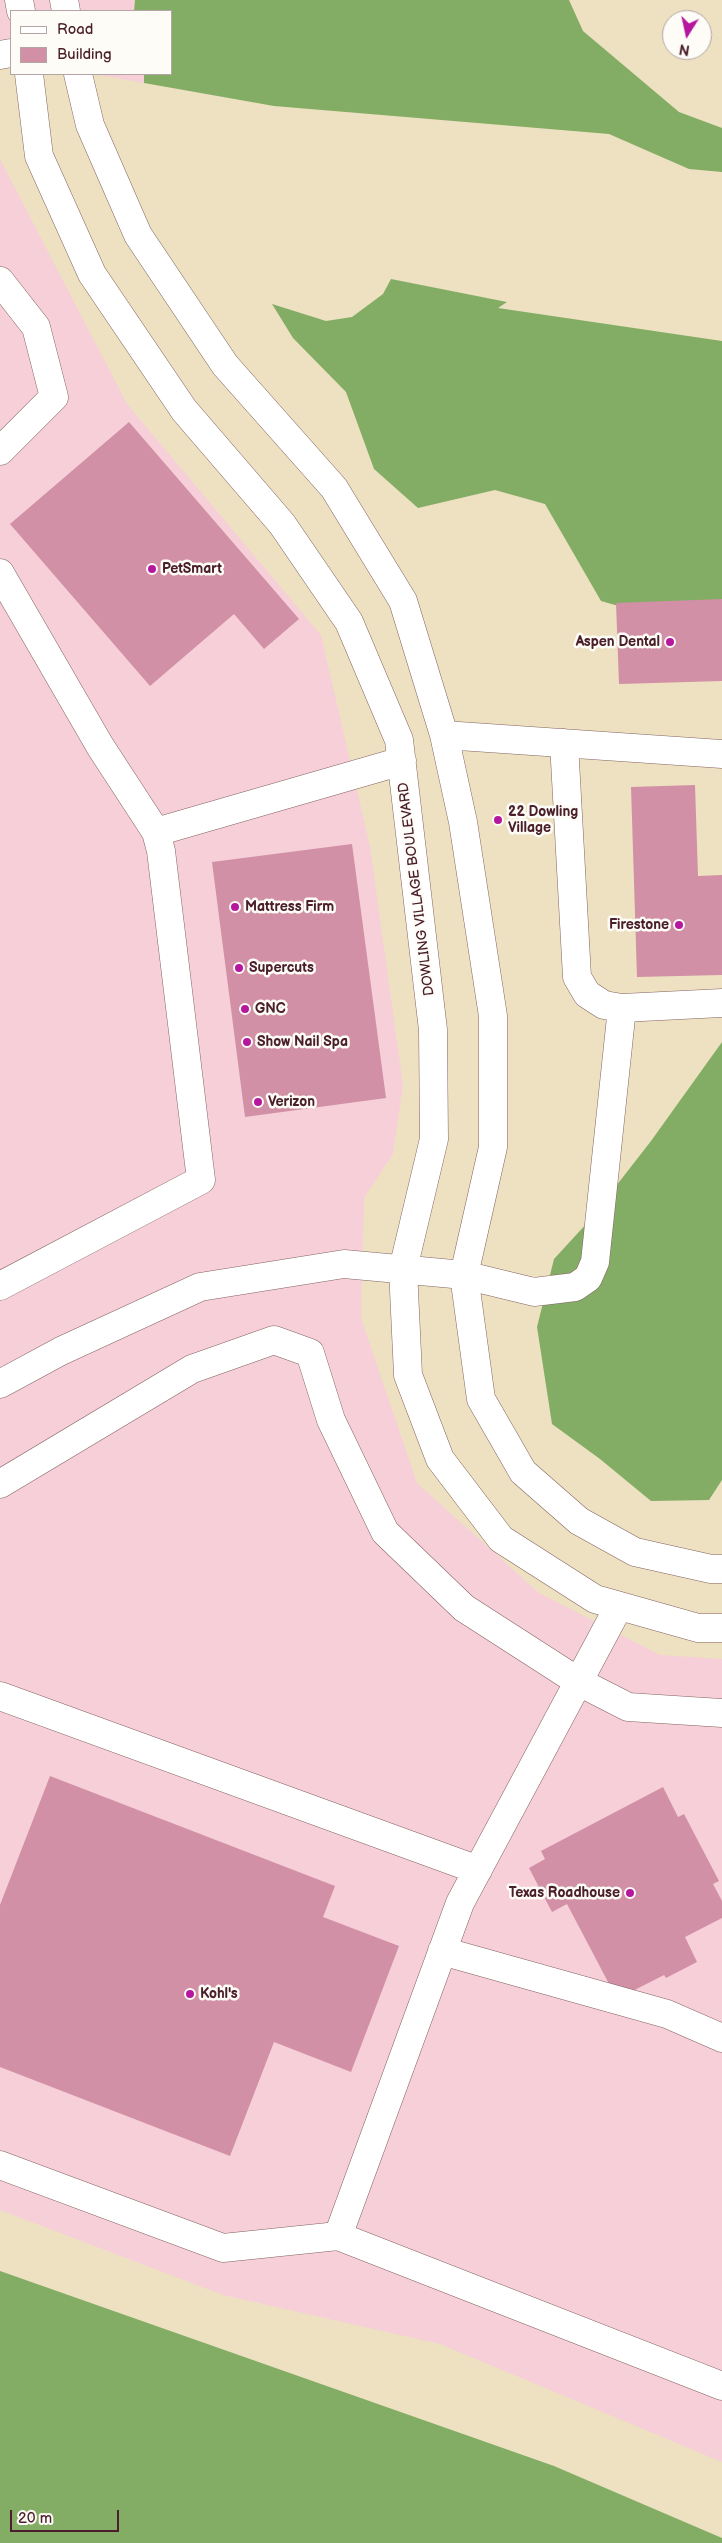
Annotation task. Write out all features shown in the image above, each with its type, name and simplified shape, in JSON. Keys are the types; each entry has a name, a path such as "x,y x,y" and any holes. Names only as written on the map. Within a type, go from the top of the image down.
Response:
{"street":[{"name":"DOWLING VILLAGE BOULEVARD","path":"28,75 39,156 92,274 184,410 282,524 349,622 399,740 433,1030 434,1138 403,1269 408,1375 440,1459 501,1539 595,1599 698,1628 722,1628"},
{"path":"78,75 90,125 138,235 225,365 334,488 403,601 444,735 463,822 493,1016 493,1147 464,1275 481,1398 523,1472 579,1521 635,1552 711,1569 722,1569"},
{"path":"0,281 36,327 54,397 0,451"},
{"path":"0,573 100,746 156,832 161,851 201,1180 0,1286"},
{"path":"444,735 722,754"},
{"path":"564,744 577,977 587,994 604,1004 622,1008 722,1003"},
{"path":"156,832 402,761"},
{"path":"0,1384 60,1351 200,1287 344,1264 464,1275 534,1292 576,1287 588,1278 596,1262 622,1008"},
{"path":"0,1484 192,1369 274,1340 310,1353 331,1420 385,1532 464,1608 578,1682 628,1707 722,1713"},
{"path":"338,2236 460,1903 619,1606"},
{"path":"0,1696 478,1870"},
{"path":"442,1951 668,2014 722,2038"},
{"path":"0,2165 224,2248 338,2236 722,2386"}],"shaded area":[{"path":"0,0 135,0 134,10 10,10 10,58 0,56"},
{"path":"100,75 145,75 144,83"},
{"path":"0,159 127,404 321,635 370,847 403,1085 393,1154 364,1198 361,1318 417,1483 539,1593 660,1655 722,1659 722,2462 440,2344 223,2295 0,2210"}],"green space":[{"path":"135,0 569,0 583,31 679,112 722,128 722,172 689,169 609,134 274,106 144,83 144,75 172,75 172,10 134,10"},
{"path":"391,279 507,302 498,308 722,341 722,628 703,630 601,601 545,504 495,490 418,508 374,469 346,392 293,338 272,304 326,321 352,317 383,294"},
{"path":"722,1042 722,1480 709,1500 651,1501 600,1459 552,1424 537,1327 554,1259 588,1222 651,1141"},
{"path":"0,2271 554,2466 722,2538 722,2543 0,2543"}],"building":[{"name":"PetSmart","path":"129,422 299,619 264,649 234,614 150,686 10,524"},
{"name":"Aspen Dental","path":"722,599 722,681 619,684 616,603"},
{"name":"Firestone","path":"695,785 698,876 722,875 722,975 637,977 631,787"},
{"path":"352,844 386,1098 245,1117 212,862"},
{"name":"Kohl's","path":"50,1776 335,1886 323,1917 399,1946 351,2072 274,2042 230,2156 0,2067 0,1905"},
{"name":"Texas Roadhouse","path":"663,1787 678,1817 684,1814 719,1881 713,1884 722,1901 722,1918 685,1937 697,1962 666,1978 664,1975 617,1999 567,1904 552,1912 529,1868 545,1859 541,1851"}],"place":[{"name":"PetSmart","path":"152,569"},
{"name":"Aspen Dental","path":"670,642"},
{"name":"22 Dowling Village","path":"498,820"},
{"name":"Mattress Firm","path":"235,907"},
{"name":"Firestone","path":"679,925"},
{"name":"Supercuts","path":"239,968"},
{"name":"GNC","path":"245,1009"},
{"name":"Show Nail Spa","path":"247,1042"},
{"name":"Verizon","path":"258,1102"},
{"name":"Texas Roadhouse","path":"630,1893"},
{"name":"Kohl's","path":"190,1994"}]}
